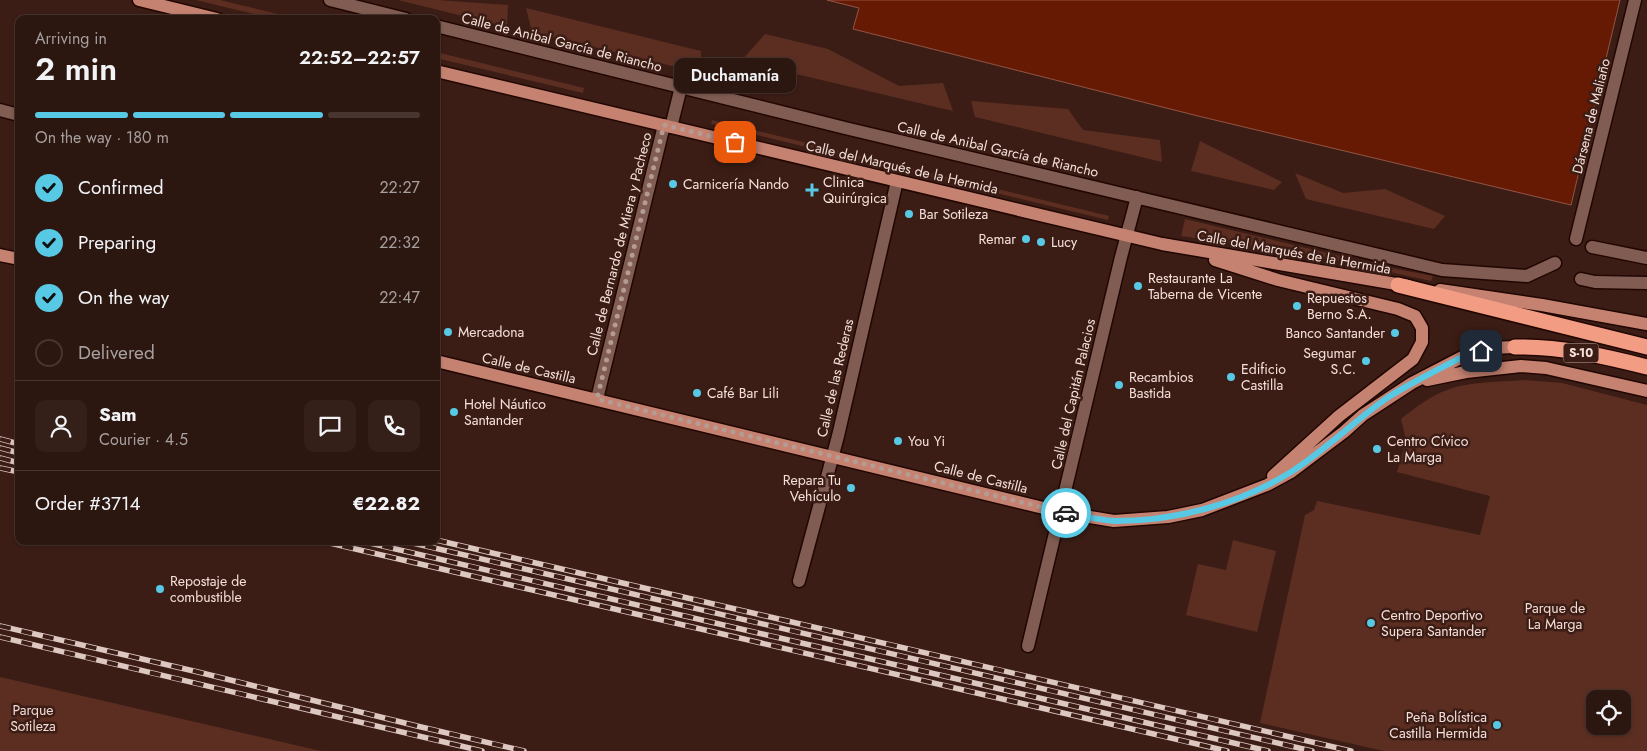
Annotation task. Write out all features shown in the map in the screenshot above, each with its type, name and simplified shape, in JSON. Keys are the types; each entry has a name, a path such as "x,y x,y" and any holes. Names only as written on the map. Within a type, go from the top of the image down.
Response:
{"highway":[{"name":"S-10","path":"1398,285 1647,347"},
{"name":"S-10","path":"1515,347 1537,346 1561,349 1647,367"}],"main road":[{"path":"139,0 192,15"},
{"name":"Calle del Marqués de la Hermida","path":"440,72 1170,246 1398,285 1542,304 1647,324"},
{"path":"1170,246 1278,280 1398,309 1415,316 1422,328 1422,342 1413,359 1339,416 1276,473 1254,490"},
{"path":"0,255 15,258"},
{"name":"Calle de Castilla","path":"440,362 1060,512 1114,521 1168,517 1202,510 1254,490 1291,472 1344,432 1363,415 1412,383 1470,353 1491,348 1515,347"},
{"path":"1412,383 1466,372 1521,366 1546,368 1647,391"}],"street":[{"path":"330,0 390,15"},
{"name":"Dársena de Maliaño","path":"1576,239 1635,0"},
{"name":"Calle de Anibal García de Riancho","path":"440,27 845,128 1442,270 1527,276 1555,263"},
{"path":"668,126 681,87"},
{"path":"0,110 15,114"},
{"name":"Calle de Bernardo de Miera y Pacheco","path":"597,399 668,126"},
{"name":"Calle de las Rederas","path":"799,581 832,456 897,181"},
{"path":"1126,236 1137,198"},
{"name":"Calle del Capitán Palacios","path":"1028,646 1126,236"},
{"path":"1592,247 1647,258"},
{"path":"1581,279 1595,282 1647,283"}],"green space":[{"path":"196,0 220,0 282,15 258,15"},
{"path":"398,0 437,0 508,5 507,27"},
{"path":"526,8 701,51 701,73 532,32"},
{"path":"765,34 828,49 899,86 943,83 953,111 741,61"},
{"path":"440,53 584,88 583,93 440,59"},
{"path":"971,101 1068,109 1083,130 1160,140 1162,162 975,117"},
{"path":"712,120 1109,216 1108,220 711,124"},
{"path":"1200,141 1282,182 1274,190 1191,171"},
{"path":"1295,173 1343,193 1385,189 1445,216 1434,229 1306,199"},
{"path":"1185,219 1386,267 1433,276 1431,281 1313,255 1181,236"},
{"name":"Parque de La Marga","path":"1524,380 1562,383 1647,405 1647,751 1384,751 1260,723 1305,515 1314,510 1317,501 1480,535 1490,496 1397,472 1406,440 1401,419 1429,399 1447,390 1475,383"},
{"path":"1233,540 1276,551 1257,632 1186,615 1198,564 1226,570"},
{"name":"Parque Sotileza","path":"0,677 321,751 0,751"}],"shaded area":[{"path":"827,0 1620,0 1571,205 1198,116 853,29 859,8"}],"railway":[{"path":"0,439 15,443"},
{"path":"0,448 15,452"},
{"path":"0,458 15,462"},
{"path":"0,468 15,471"},
{"path":"440,541 1351,751"},
{"path":"338,545 1227,751"},
{"path":"378,545 1268,751"},
{"path":"421,545 1312,751"},
{"path":"0,626 524,751"},
{"path":"0,637 482,751"}],"way so far":[{"path":"735,142 664,125 597,399 1066,513"}],"place":[{"name":"Duchamanía","path":"735,142"},
{"name":"Carnicería Nando","path":"673,184"},
{"name":"Clinica Quirúrgica","path":"812,190"},
{"name":"Bar Sotileza","path":"909,214"},
{"name":"Remar","path":"1026,239"},
{"name":"Lucy","path":"1041,242"},
{"name":"Restaurante La Taberna de Vicente","path":"1138,286"},
{"name":"Repuestos Berno S.A.","path":"1297,306"},
{"name":"Mercadona","path":"448,332"},
{"name":"Banco Santander","path":"1395,333"},
{"name":"Segumar S.C.","path":"1366,361"},
{"name":"Edificio Castilla","path":"1231,377"},
{"name":"Recambios Bastida","path":"1119,385"},
{"name":"Café Bar Lili","path":"697,393"},
{"name":"Hotel Náutico Santander","path":"454,412"},
{"name":"You Yi","path":"898,441"},
{"name":"Centro Cívico La Marga","path":"1377,449"},
{"name":"Repara Tu Vehículo","path":"851,488"},
{"name":"Repostaje de combustible","path":"160,589"},
{"name":"Centro Deportivo Supera Santander","path":"1371,623"},
{"name":"Peña Bolística Castilla Hermida","path":"1497,725"}],"route":[{"path":"1066,513 1114,521 1168,517 1202,510 1230,500 1267,485 1291,472 1344,432 1363,415 1412,383 1470,353 1481,351"}]}
